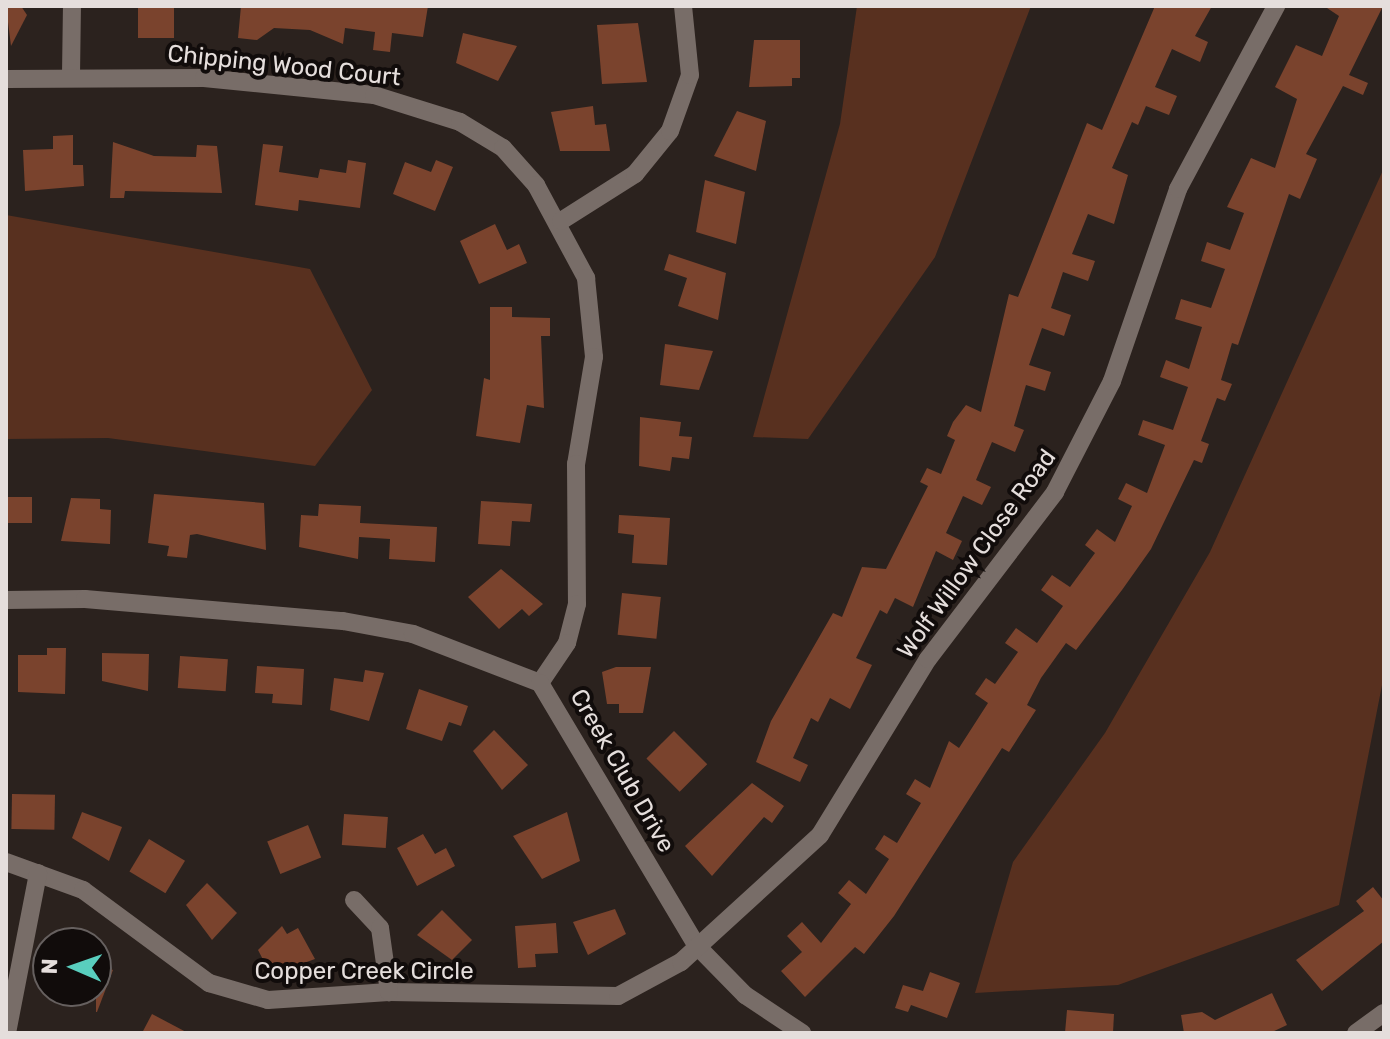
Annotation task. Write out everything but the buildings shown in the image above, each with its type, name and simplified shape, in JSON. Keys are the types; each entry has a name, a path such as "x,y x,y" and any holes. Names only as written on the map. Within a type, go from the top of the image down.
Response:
{"street":[{"path":"71,75 72,6"},
{"path":"561,221 635,174 670,131 690,75 683,6"},
{"name":"Wolf Willow Close Road","path":"697,946 820,835 928,659 1055,492 1112,381 1178,189 1276,6"},
{"name":"Chipping Wood Court","path":"6,79 71,75 204,78 414,104 503,148 561,221 586,278 594,357 576,464 577,604 567,643 540,683"},
{"name":"Creek Club Drive","path":"6,600 145,602 343,621 413,634 540,683 697,946 745,995 802,1033"},
{"name":"Copper Creek Circle","path":"6,862 106,904 232,993 268,1000 389,992 618,996 697,946"},
{"path":"7,1033 38,873"},
{"path":"354,900 380,928 389,992"},
{"path":"1356,1033 1383,1016"}],"shaded area":[{"path":"857,6 1031,6 935,257 808,439 753,437 840,124"},
{"path":"1384,168 1384,675 1339,905 1118,985 975,993 1013,862 1105,733 1210,552"},
{"path":"6,215 310,269 372,390 315,466 108,438 6,439"}]}
